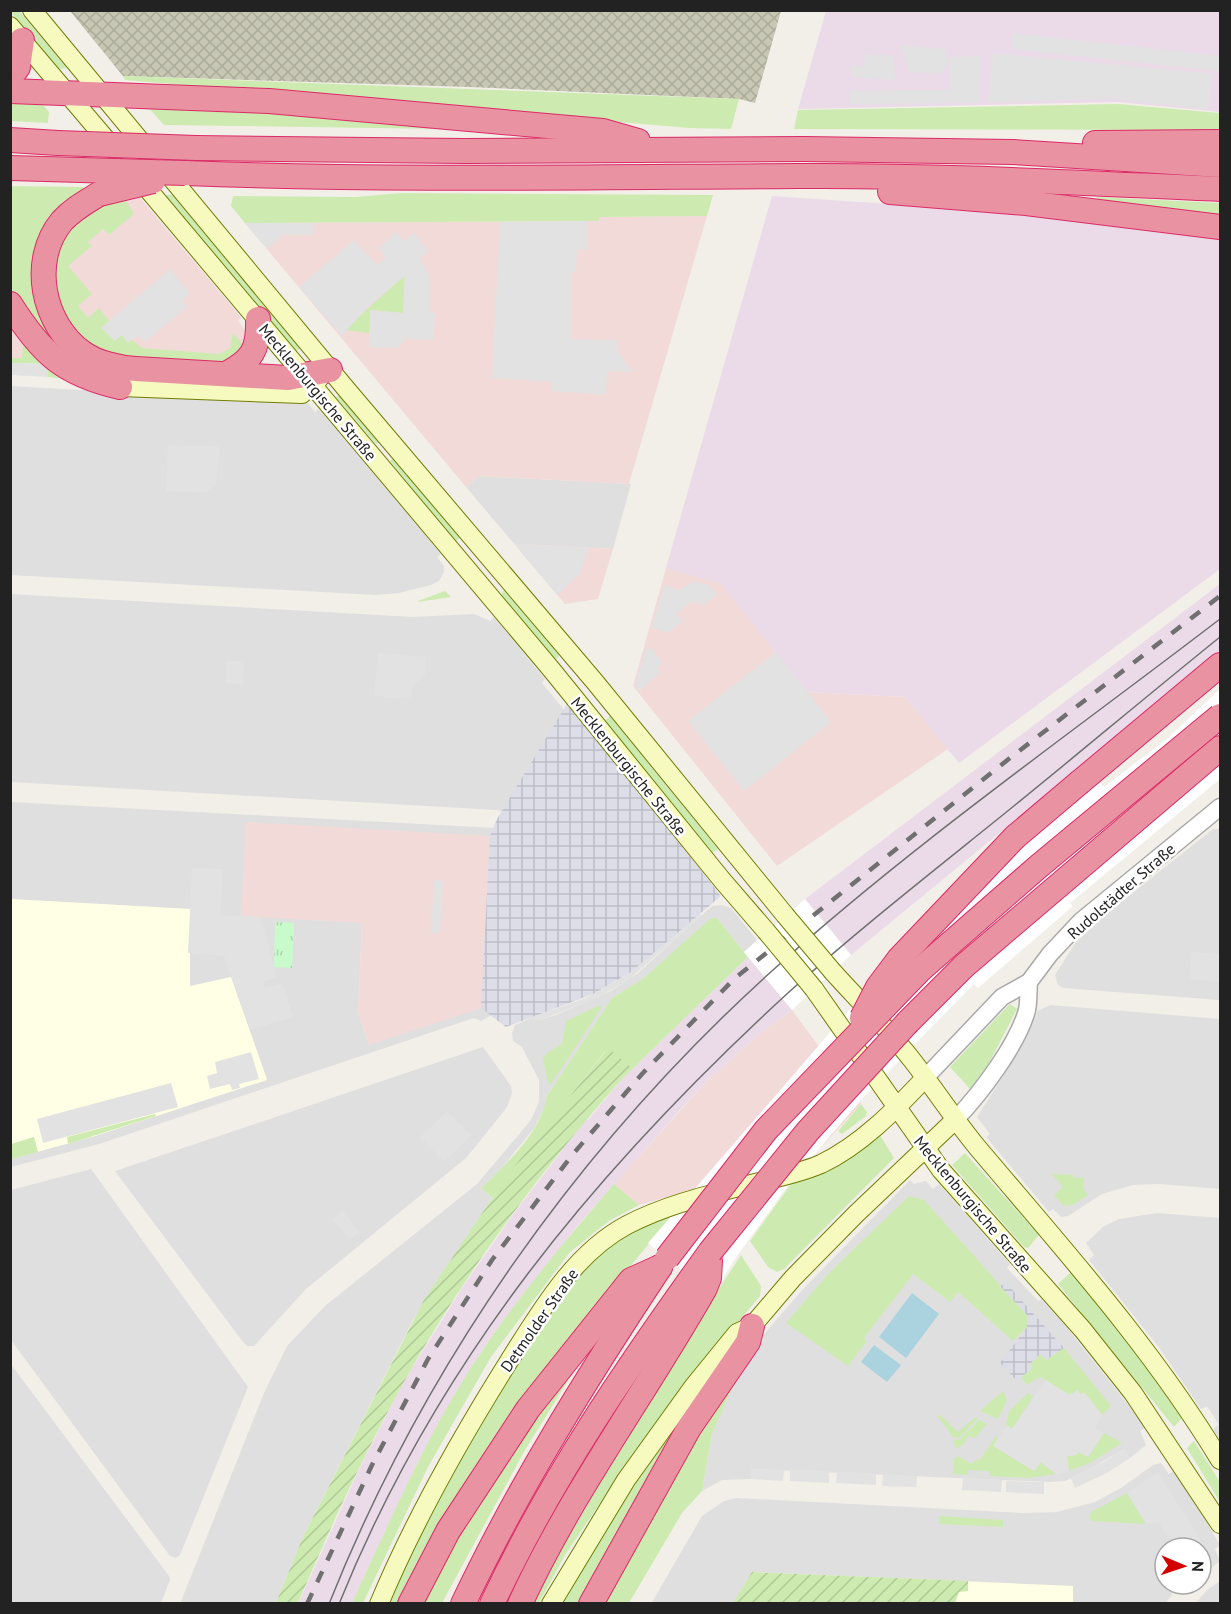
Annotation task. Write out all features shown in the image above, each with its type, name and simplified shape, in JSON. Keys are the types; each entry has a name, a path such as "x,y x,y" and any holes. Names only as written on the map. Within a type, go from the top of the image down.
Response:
{"highway":[{"path":"10,78 18,67 16,33"},
{"path":"10,91 75,102 103,94 268,101 472,118 603,131 664,148"},
{"path":"10,140 196,148 464,151 725,148 1012,153 1221,165"},
{"path":"1012,153 1046,144 1221,142"},
{"path":"10,168 217,175 862,177 1029,180 1221,189"},
{"path":"185,173 99,194 81,205 62,222 45,256 45,294 52,315 69,342 85,355 121,368 308,380 330,370"},
{"path":"862,177 883,192 1026,203 1221,227"},
{"path":"10,304 30,335 52,359 76,374 120,387"},
{"path":"226,374 246,363 253,354 258,333 258,319"},
{"path":"852,1039 878,987 899,959 1015,837 1221,665"},
{"path":"463,1604 551,1436 664,1263 766,1130 920,970 1030,873 1221,716"},
{"path":"492,1604 539,1510 581,1437 698,1283 709,1278 710,1252 808,1131 908,1022 964,966 1221,748"},
{"path":"410,1604 448,1532 528,1409 631,1280 664,1263"},
{"path":"520,1604 573,1505 661,1365 698,1283"},
{"path":"591,1604 689,1428 748,1342 752,1326"}],"main road":[{"name":"Mecklenburgische Straße","path":"32,10 330,370 595,682 785,915 910,1057 956,1119 1139,1339 1191,1412 1221,1460"},
{"name":"Mecklenburgische Straße","path":"16,33 551,669 710,866 814,989 895,1109 925,1149 1108,1361 1169,1444 1221,1524"},
{"path":"120,387 302,394 308,380"},
{"path":"374,460 393,444"},
{"name":"Detmolder Straße","path":"379,1604 413,1528 470,1423 534,1322 575,1268 592,1251 625,1226 672,1206 821,1164 848,1149 895,1109 925,1078"},
{"path":"551,1604 601,1519 652,1443 737,1333 752,1326 827,1243 956,1119"}],"street":[{"name":"Rudolstädter Straße","path":"925,1078 1002,997 1029,982 1050,954 1081,921 1221,807"},
{"path":"956,1119 977,1096 1004,1058 1026,1011 1029,982"}],"shaded area":[{"path":"70,11 781,11 755,103 739,99 470,87 123,76"},
{"path":"826,11 1220,11 1220,112 1118,102 798,109"},
{"path":"1012,33 1220,56 1220,71 1011,49"},
{"path":"900,45 944,49 949,61 940,74 910,72"},
{"path":"993,53 1212,74 1208,109 1111,99 988,102"},
{"path":"865,54 894,56 895,80 851,77 852,66 864,67"},
{"path":"979,56 979,103 850,104 850,91 950,90 950,57"},
{"path":"137,194 241,317 238,321 249,335 246,355 128,361 51,278 123,196"},
{"path":"772,196 1036,214 1220,238 1220,569 959,763 905,697 807,692 721,584 666,568"},
{"path":"707,216 629,484 479,476 466,487 245,223 599,221 600,217"},
{"path":"587,221 587,250 577,249 576,272 572,272 572,339 618,340 618,352 633,372 607,371 606,395 552,391 552,382 492,378 500,222"},
{"path":"245,223 313,223 313,235 283,235 267,249"},
{"path":"396,232 404,241 414,233 428,251 420,258 429,276 429,313 435,313 433,340 415,339 412,341 408,337 397,348 369,347 370,310 403,313 405,276 368,307 342,336 299,287 354,240 377,265 386,257 379,248"},
{"path":"170,269 190,294 182,301 187,307 145,342 139,336 127,342 122,335 115,341 101,328"},
{"path":"10,324 23,339 22,359 11,358"},
{"path":"10,363 47,364 48,377 11,375"},
{"path":"10,386 308,403 315,412 319,409 441,554 437,557 444,566 444,572 439,581 431,585 399,593 376,595 11,575"},
{"path":"168,445 220,447 216,485 206,493 166,491"},
{"path":"479,476 631,484 613,549 519,544 516,546 466,487"},
{"path":"519,544 613,549 598,599 565,604 516,546"},
{"path":"519,544 588,548 580,574 557,595 516,546"},
{"path":"666,568 721,583 807,692 905,697 948,749 777,866 633,686"},
{"path":"694,582 709,585 717,594 703,606 699,602 696,604 692,601 676,614 683,621 668,633 652,628 664,585 678,590"},
{"path":"1220,584 1220,652 851,955 805,899"},
{"path":"10,594 413,617 474,614 490,621 494,617 545,679 542,683 575,723 509,814 496,810 11,782"},
{"path":"646,648 653,650 662,663 657,668 660,673 639,691 635,685"},
{"path":"776,652 831,722 744,791 688,721"},
{"path":"378,653 426,657 425,676 412,687 411,699 374,696"},
{"path":"227,661 244,661 243,684 226,683"},
{"path":"568,702 721,896 631,972 593,994 506,1027 481,1008 490,836 497,819"},
{"path":"10,802 495,828 495,1013 481,1021 474,1018 99,1144 11,1167 11,1159 95,1136 267,1079 231,978 190,987 190,909 11,899","holes":["490,836 369,1045 358,1012 362,922 310,920"]},
{"path":"246,822 490,836 481,1008 369,1045 358,1012 362,923 241,916"},
{"path":"1213,829 1220,829 1220,1000 1063,988 1058,985 1055,975 1076,942 1109,912"},
{"path":"192,868 223,869 220,915 260,917 277,977 263,981 264,988 282,983 293,1017 250,1030 224,956 188,953"},
{"path":"434,880 443,881 440,933 431,933"},
{"path":"10,899 190,909 190,986 231,977 267,1080 95,1136 11,1159"},
{"path":"722,905 731,908 757,940 744,952 717,918 644,979 612,998 547,1096 545,1107 535,1127 501,1169 481,1188 492,1198 413,1320 302,1539 276,1603 180,1604 264,1393 287,1346 325,1306 477,1184 531,1120 539,1102 539,1080 522,1047 513,1041 512,1033 515,1025 531,1018 538,1020 556,1015 611,991 638,973 712,906"},
{"path":"698,912 702,916 628,980 599,997 559,1013 538,1020 529,1018 586,998 625,976"},
{"path":"1192,952 1220,954 1220,982 1189,979"},
{"path":"748,957 792,1010 759,1034 706,1082 680,1110 578,1225 483,1349 418,1462 352,1603 298,1604 361,1465 404,1381 464,1285 512,1216 586,1119 588,1120 621,1080"},
{"path":"1050,1005 1220,1019 1220,1189 1159,1184 1133,1185 1102,1194 1068,1216 1061,1217 1053,1209 1049,1212 986,1137 990,1134 977,1117 1017,1054 1038,1011"},
{"path":"792,1010 861,1104 824,1144 812,1151 703,1187 639,1205 614,1184 706,1082 759,1034"},
{"path":"483,1047 511,1086 512,1093 507,1107 466,1158 306,1289 254,1346 247,1346 243,1342 115,1171"},
{"path":"251,1052 259,1079 239,1084 240,1088 232,1090 230,1084 210,1089 207,1076 217,1073 215,1062"},
{"path":"171,1083 178,1107 43,1143 37,1119"},
{"path":"447,1111 471,1135 444,1162 420,1137"},
{"path":"91,1169 248,1387 180,1555 176,1558 170,1556 11,1340 11,1190"},
{"path":"910,1180 914,1184 926,1181 933,1189 939,1184 1010,1264 1007,1268 1038,1301 1041,1299 1064,1324 1146,1427 1140,1431 1146,1445 1130,1458 1124,1449 1065,1481 752,1469 751,1479 722,1480 702,1491 712,1434 745,1356 804,1288"},
{"path":"343,1211 359,1232 350,1240 333,1219"},
{"path":"1157,1213 1220,1218 1220,1440 1213,1429 1219,1425 1207,1406 1201,1409 1158,1346 1089,1260 1094,1255 1086,1243 1103,1227 1119,1219"},
{"path":"999,1285 1008,1285 1064,1348 1046,1360 1040,1354 1030,1364 1032,1368 1017,1381 1000,1363 1027,1327 1027,1315"},
{"path":"10,1363 169,1576 170,1580 161,1603 11,1603"},
{"path":"1046,1380 1069,1395 1078,1390 1081,1395 1085,1393 1102,1415 1095,1428 1104,1433 1088,1457 1079,1452 1076,1455 1067,1456 1069,1471 1056,1474 1041,1462 1034,1471 993,1446 1007,1425 1012,1429"},
{"path":"1124,1449 1130,1458 1107,1473 1075,1488 1071,1478 1104,1462"},
{"path":"1161,1463 1169,1474 1175,1470 1220,1545 1215,1549 1220,1561 1213,1566 1213,1536 1153,1536 1153,1596 1171,1596 1166,1603 651,1604 702,1516 724,1501 736,1498 1023,1513 1057,1512 1095,1502 1121,1488 1153,1465"},
{"path":"751,1469 784,1470 783,1481 751,1479"},
{"path":"790,1470 829,1471 829,1483 790,1481"},
{"path":"837,1472 876,1473 876,1485 836,1483"},
{"path":"1158,1472 1198,1536 1168,1536 1158,1522 1146,1524 1127,1493"},
{"path":"883,1474 917,1476 916,1487 882,1486"},
{"path":"963,1478 1002,1480 1001,1492 962,1490"},
{"path":"1006,1481 1044,1482 1044,1494 1006,1492"},
{"path":"752,1572 1073,1586 1073,1603 733,1604"},
{"path":"1220,1581 1220,1603 1195,1604 1202,1596 1213,1596 1213,1586"}],"green space":[{"path":"10,11 19,11 67,68 59,69"},
{"path":"123,76 739,99 731,129 689,128 125,80"},
{"path":"10,97 37,98 49,112 48,123 11,121"},
{"path":"145,104 516,130 164,125"},
{"path":"1118,104 1220,113 1220,130 794,129 798,110"},
{"path":"10,186 83,187 83,191 46,229 67,349 54,349 11,293"},
{"path":"401,193 713,195 707,216 600,217 599,221 245,223 231,206 233,196 356,197"},
{"path":"165,195 174,195 301,348 296,351"},
{"path":"123,196 134,214 109,235 103,229 88,242 92,246 68,266 92,294 78,306 88,318 99,308 109,321 102,327 122,335 127,342 132,340 142,348 219,354 230,348 233,333 249,351 235,364 110,356 81,340 53,296 57,246 83,211"},
{"path":"1097,197 1220,203 1220,216 1097,200"},
{"path":"405,275 403,313 371,310 369,333 344,330"},
{"path":"23,339 67,379 48,377 46,364 11,363 11,358 22,358"},
{"path":"343,395 382,440 376,444 336,397"},
{"path":"394,458 461,537 456,541 390,461"},
{"path":"504,590 559,654 558,658 554,659 501,595"},
{"path":"445,591 451,597 418,602 418,601"},
{"path":"610,716 718,849 712,853 605,721"},
{"path":"717,918 748,957 621,1080 631,1068 605,1051 492,1198 481,1188 530,1135 538,1123 547,1096 612,998 643,979 710,919"},
{"path":"275,922 294,923 292,968 274,967"},
{"path":"1010,1004 1017,1009 989,1063 970,1089 950,1067"},
{"path":"600,1005 601,1008 551,1084 548,1083 543,1059 547,1053 562,1044 566,1021"},
{"path":"608,1048 632,1068 539,1179 481,1258 428,1340 375,1436 298,1603 276,1603 302,1539 424,1300 507,1176"},
{"path":"861,1104 867,1112 866,1116 842,1134 838,1131"},
{"path":"155,1114 156,1116 68,1144 67,1137"},
{"path":"878,1132 894,1158 784,1269 777,1272 768,1267 750,1241 791,1184 811,1176"},
{"path":"34,1137 38,1152 12,1159 11,1144"},
{"path":"965,1153 1039,1235 1028,1248 1024,1247 952,1165"},
{"path":"1052,1174 1084,1178 1083,1188 1088,1195 1073,1205 1064,1206 1054,1195 1063,1187"},
{"path":"614,1184 639,1205 609,1221 570,1252 491,1357 428,1467 363,1603 352,1603 413,1473 464,1378 530,1285"},
{"path":"909,1196 924,1200 1027,1315 1027,1327 1013,1341 958,1292 950,1302 913,1274 864,1338 867,1341 848,1366 786,1323 829,1273"},
{"path":"672,1216 578,1329 400,1603 387,1604 463,1450 508,1376 576,1281 590,1264 627,1233"},
{"path":"741,1255 761,1286 760,1296 669,1405 565,1555 539,1603 530,1604 662,1376"},
{"path":"1071,1272 1130,1346 1182,1418 1174,1427 1058,1284"},
{"path":"1064,1348 1111,1406 1102,1415 1085,1393 1069,1395 1040,1377 1027,1385 1021,1378 1032,1368 1030,1364 1041,1354 1047,1360"},
{"path":"584,1355 525,1450 442,1603 418,1604 514,1441"},
{"path":"734,1384 712,1434 702,1491 682,1513 629,1603 599,1604 686,1448"},
{"path":"1003,1391 1007,1400 998,1419 980,1411"},
{"path":"1028,1393 1033,1397 1012,1429 1006,1425 1009,1411"},
{"path":"939,1414 958,1432 976,1417 978,1418 960,1437 954,1438 938,1417"},
{"path":"679,1417 685,1421 583,1603 560,1604 608,1522"},
{"path":"979,1420 987,1424 975,1438 968,1436 963,1445 955,1449 954,1440 960,1439"},
{"path":"1104,1433 1122,1443 1090,1463 1069,1471 1067,1456 1076,1455 1079,1452 1088,1457"},
{"path":"996,1436 999,1438 994,1445 1034,1471 1041,1462 1056,1474 1029,1478 989,1476 989,1471 968,1470 968,1475 953,1474 954,1459 958,1456 971,1464 977,1459 980,1460"},
{"path":"1194,1441 1220,1482 1220,1502 1187,1448"},
{"path":"1127,1493 1146,1524 1092,1521 1089,1518 1091,1512"},
{"path":"940,1516 1003,1520 1003,1527 939,1524"},
{"path":"752,1572 968,1581 968,1591 959,1592 955,1603 733,1603"}],"water":[{"path":"912,1293 939,1314 906,1358 879,1337"},
{"path":"874,1345 901,1365 887,1382 861,1362"}],"pier":[{"path":"1220,689 1220,779 1070,903 1073,906 978,988 974,984 862,1099 789,1184 734,1260 713,1295 648,1243 942,903 1100,783 1104,787 1168,738"},
{"path":"805,899 851,955 792,1010 744,952"}],"tram line":[{"path":"329,1604 368,1515 412,1428 461,1343 515,1262 573,1184 636,1109 702,1037 826,923 993,790 1220,619"},
{"path":"339,1604 379,1515 424,1430 474,1349 529,1272 588,1199 651,1128 718,1059 815,969 1220,637"}],"railway":[{"path":"307,1604 372,1465 428,1359 492,1260 573,1154 642,1074 734,979 1010,758 1220,596"}]}
